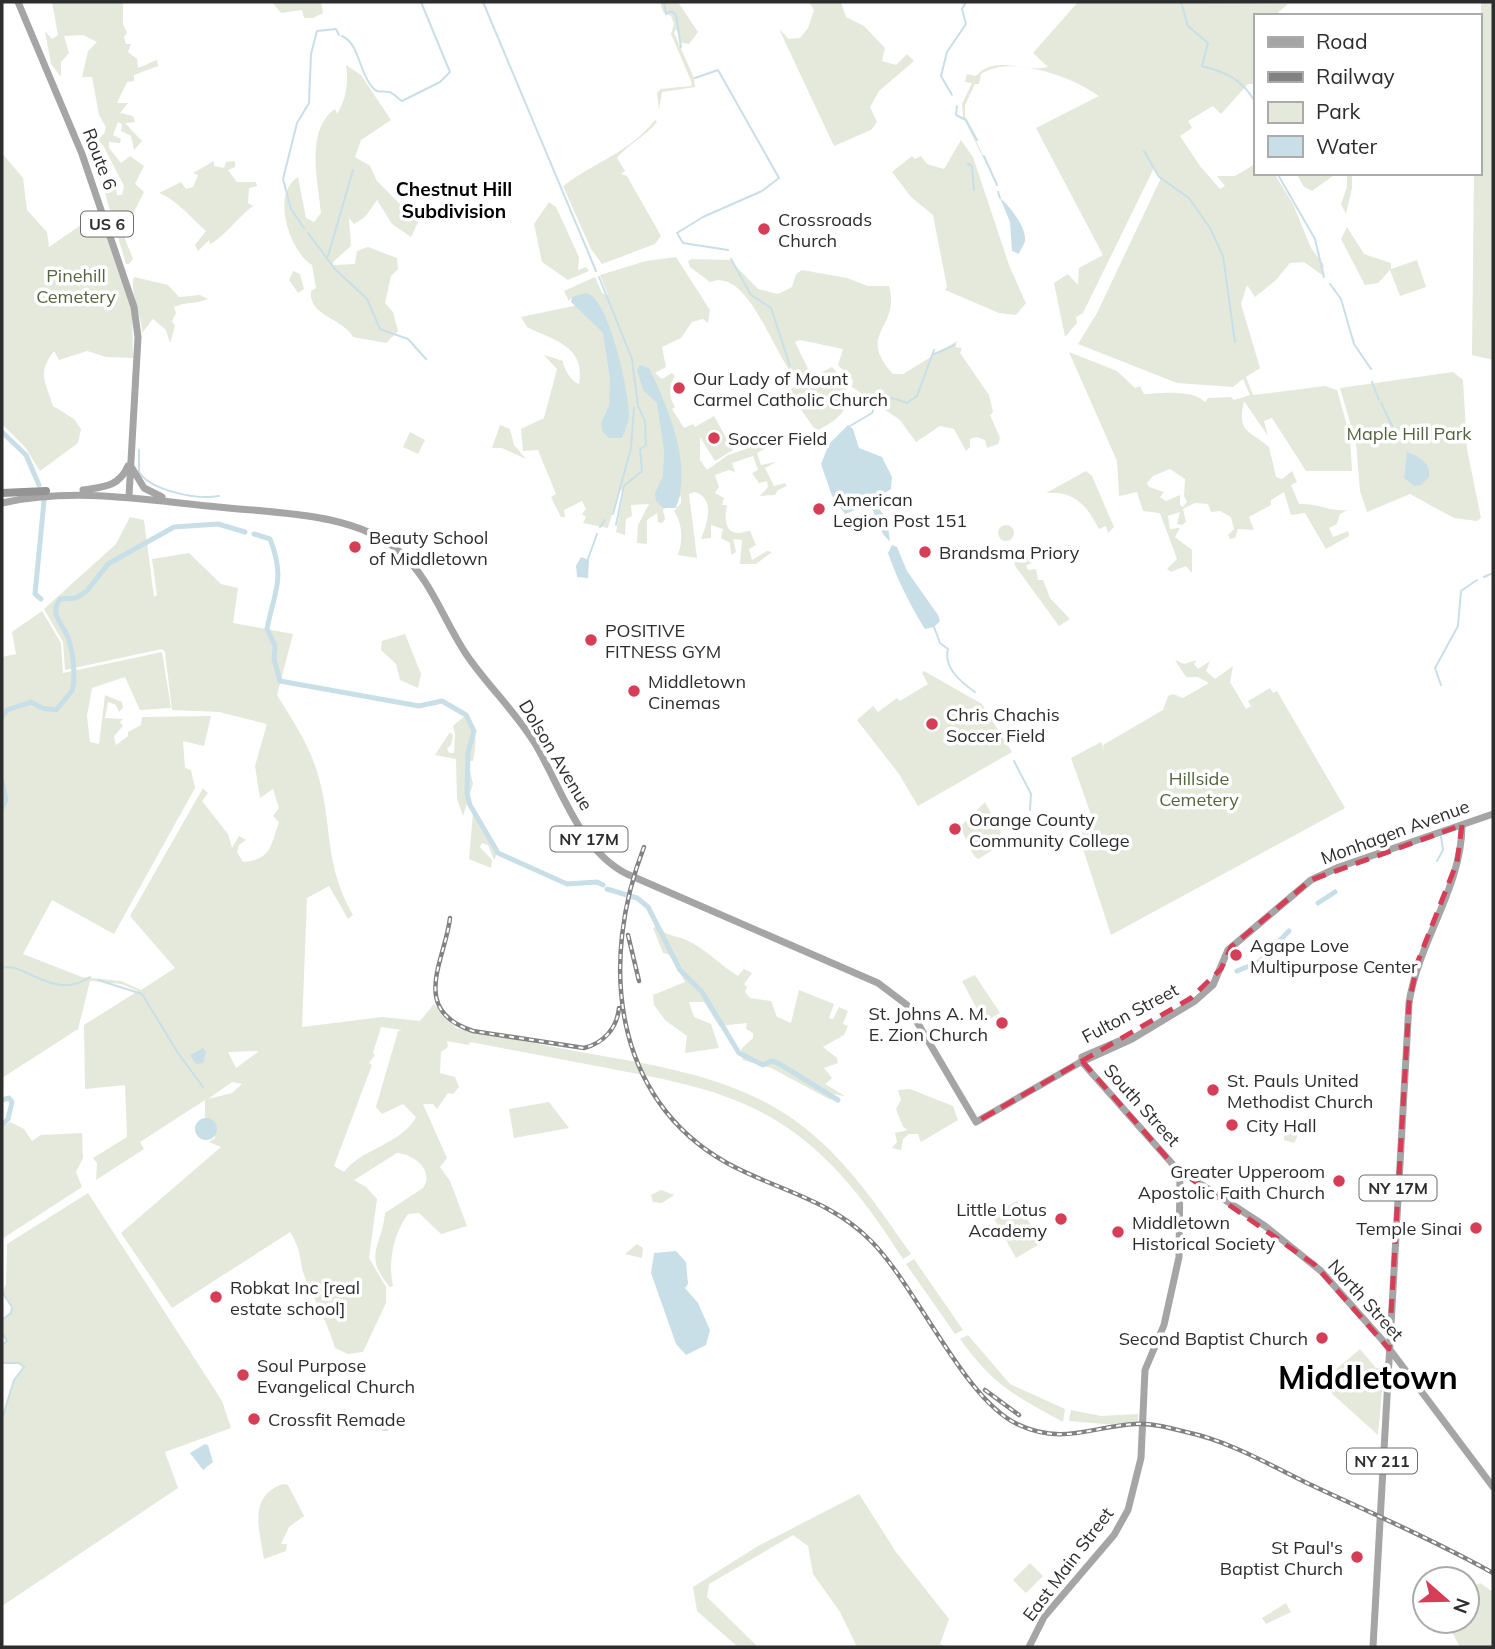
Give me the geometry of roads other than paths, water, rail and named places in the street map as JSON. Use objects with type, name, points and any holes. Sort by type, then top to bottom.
[{"type":"highway","points":[[2,498],[46,491]]},
{"type":"main road","name":"Route 6","points":[[18,2],[89,172],[134,307],[138,337],[130,459]]},
{"type":"main road","points":[[46,491],[83,490],[112,485],[124,474],[130,459]]},
{"type":"main road","points":[[130,459],[134,474],[144,488],[179,502]]},
{"type":"main road","name":"US 6","points":[[129,496],[130,459]]},
{"type":"main road","points":[[83,490],[129,496]]},
{"type":"main road","points":[[2,498],[55,495],[129,496]]},
{"type":"main road","name":"NY 17M","points":[[129,496],[179,502]]},
{"type":"main road","name":"Dolson Avenue","points":[[179,502],[327,520],[378,538],[401,552],[419,573],[466,654],[525,729],[584,832],[613,866],[878,983],[907,1005],[977,1121]]},
{"type":"main road","name":"Monhagen Avenue","points":[[1222,968],[1227,950],[1311,880],[1339,867],[1493,814]]},
{"type":"main road","name":"NY 17M","points":[[1389,1349],[1407,1027],[1415,970],[1457,862],[1462,825]]},
{"type":"main road","name":"Fulton Street","points":[[977,1121],[1081,1061],[1127,1042],[1185,1008],[1213,985],[1222,968]]},
{"type":"main road","name":"Fulton Street","points":[[977,1121],[1079,1058],[1127,1037],[1186,1002],[1222,968]]},
{"type":"main road","name":"South Street","points":[[1081,1061],[1180,1170]]},
{"type":"main road","name":"North Street","points":[[1180,1170],[1267,1228],[1315,1265],[1389,1349],[1493,1487]]},
{"type":"main road","name":"East Main Street","points":[[1029,1647],[1044,1617],[1114,1535],[1128,1510],[1141,1458],[1145,1370],[1164,1325],[1179,1257],[1180,1170]]},
{"type":"main road","name":"NY 211","points":[[1373,1647],[1389,1349]]},
{"type":"water","points":[[1000,198],[1016,216],[1024,233],[1025,242],[1019,254],[1012,251],[1010,222]]},
{"type":"water","points":[[586,293],[603,311],[617,348],[629,417],[622,438],[609,438],[602,431],[601,423],[609,406],[610,380],[603,333],[571,302],[572,297]]},
{"type":"water","points":[[640,365],[649,368],[664,400],[676,436],[682,473],[676,508],[663,508],[656,501],[655,493],[663,476],[664,450],[657,403],[643,390],[637,370]]},
{"type":"water","points":[[848,425],[853,429],[859,448],[882,457],[892,477],[891,489],[873,501],[887,519],[890,542],[883,534],[870,504],[845,514],[832,496],[821,464],[829,444]]},
{"type":"water","points":[[1407,452],[1420,458],[1428,468],[1429,477],[1421,485],[1414,486],[1404,478]]},
{"type":"water","points":[[892,545],[897,547],[907,571],[938,615],[940,621],[934,627],[925,629],[909,601],[888,553]]},
{"type":"water","points":[[581,557],[589,560],[588,578],[577,577],[576,566]]},
{"type":"water","points":[[203,1048],[206,1052],[203,1063],[196,1064],[190,1055]]},
{"type":"water","points":[[202,1118],[210,1118],[217,1125],[217,1133],[210,1140],[202,1140],[195,1133],[195,1125]]},
{"type":"water","points":[[676,1251],[686,1262],[688,1284],[685,1288],[698,1303],[710,1330],[706,1345],[686,1355],[676,1344],[651,1273],[654,1253]]},
{"type":"water","points":[[385,1415],[393,1423],[385,1431],[377,1423]]},
{"type":"water","points":[[205,1444],[208,1445],[213,1462],[203,1470],[190,1453]]},
{"type":"waterway","points":[[342,36],[356,52],[373,88],[391,93],[402,101],[440,82],[450,72],[421,2]]},
{"type":"waterway","points":[[483,2],[596,271]]},
{"type":"waterway","points":[[664,2],[666,14],[671,11],[676,15],[681,47]]},
{"type":"waterway","points":[[952,95],[941,76],[947,52],[966,24],[962,9],[966,2]]},
{"type":"waterway","points":[[1181,2],[1188,26],[1208,43],[1202,66],[1233,78],[1254,100]]},
{"type":"waterway","points":[[304,228],[291,209],[283,179],[297,123],[309,103],[311,54],[317,31],[336,29],[339,35]]},
{"type":"waterway","points":[[695,78],[718,70],[779,178],[762,191],[703,217],[677,233],[683,243],[728,250]]},
{"type":"waterway","points":[[957,106],[956,115],[966,120],[977,140]]},
{"type":"waterway","points":[[1144,151],[1159,177],[1189,198],[1210,228],[1223,256],[1235,342]]},
{"type":"waterway","points":[[984,156],[997,185]]},
{"type":"waterway","points":[[968,164],[972,166],[974,190]]},
{"type":"waterway","points":[[2,169],[2,177]]},
{"type":"waterway","points":[[328,256],[353,170]]},
{"type":"waterway","points":[[1278,175],[1315,239],[1324,277]]},
{"type":"waterway","points":[[998,192],[1000,198]]},
{"type":"waterway","points":[[308,233],[335,269],[367,299],[380,329],[408,339],[426,359]]},
{"type":"waterway","points":[[731,259],[751,295],[771,308],[790,366]]},
{"type":"waterway","points":[[599,277],[632,359],[638,406],[645,421],[646,445],[640,449],[642,471],[624,486],[616,525]]},
{"type":"waterway","points":[[1330,284],[1341,299],[1354,344],[1371,369]]},
{"type":"waterway","points":[[934,354],[955,345]]},
{"type":"waterway","points":[[850,426],[872,413],[876,403],[892,398],[907,403],[917,396],[934,350]]},
{"type":"waterway","points":[[1372,382],[1379,400]]},
{"type":"waterway","points":[[1381,403],[1399,440]]},
{"type":"waterway","points":[[613,514],[631,448],[634,408]]},
{"type":"waterway","points":[[2,432],[26,455],[39,485]]},
{"type":"waterway","points":[[139,450],[139,472],[145,479],[176,493],[199,497],[219,496]]},
{"type":"waterway","points":[[41,599],[35,594],[44,501]]},
{"type":"waterway","points":[[600,527],[605,520]]},
{"type":"waterway","points":[[2,717],[7,710],[31,702],[42,708],[56,710],[72,691],[72,652],[56,610],[60,599],[76,598],[87,591],[108,564],[174,527],[218,524],[245,532]]},
{"type":"waterway","points":[[254,534],[270,539],[275,553],[277,585],[267,629],[275,646],[274,659],[280,681],[419,706],[442,701],[466,715],[474,731],[468,752],[467,794],[470,805],[498,853],[567,884],[597,882],[603,885]]},
{"type":"waterway","points":[[588,559],[597,534]]},
{"type":"waterway","points":[[1484,577],[1493,573]]},
{"type":"waterway","points":[[1441,685],[1435,668],[1458,626],[1461,591],[1477,580]]},
{"type":"waterway","points":[[934,627],[940,643],[948,649],[951,669],[975,692]]},
{"type":"waterway","points":[[1014,761],[1031,794],[1030,810]]},
{"type":"waterway","points":[[2,781],[6,800],[2,808]]},
{"type":"waterway","points":[[1437,861],[1443,850],[1441,836]]},
{"type":"waterway","points":[[607,889],[637,898],[648,907],[680,970],[702,992],[739,1053],[763,1065],[771,1061],[778,1063],[838,1100]]},
{"type":"waterway","points":[[1318,903],[1335,892]]},
{"type":"waterway","points":[[1237,971],[1259,962],[1289,931]]},
{"type":"waterway","points":[[2,968],[11,967],[64,985],[77,984],[90,977]]},
{"type":"waterway","points":[[98,980],[142,994],[178,1053],[203,1087]]},
{"type":"waterway","points":[[2,1100],[9,1098],[12,1102],[8,1119],[2,1125]]},
{"type":"waterway","points":[[2,1292],[12,1307],[11,1313],[2,1320]]},
{"type":"waterway","points":[[2,1333],[7,1341],[2,1345]]},
{"type":"waterway","points":[[2,1363],[19,1363],[24,1367],[14,1380],[2,1419]]},
{"type":"railway","points":[[644,847],[630,890],[622,935],[620,980],[626,1023],[638,1064],[659,1102],[688,1135],[727,1163],[820,1205],[838,1215],[871,1241],[906,1285],[959,1367],[997,1411],[1017,1424],[1049,1434],[1142,1424],[1161,1426],[1218,1441],[1425,1538],[1493,1573]]},
{"type":"railway","points":[[450,918],[438,967],[436,997],[442,1011],[453,1022],[473,1031],[584,1048],[608,1034],[619,1008]]},
{"type":"railway","points":[[628,935],[639,981]]},
{"type":"railway","points":[[985,1390],[1019,1415]]},
{"type":"place","name":"Crossroads Church","points":[[764,229]]},
{"type":"place","name":"Our Lady of Mount Carmel Catholic Church","points":[[679,388]]},
{"type":"place","name":"Soccer Field","points":[[714,438]]},
{"type":"place","name":"American Legion Post 151","points":[[819,509]]},
{"type":"place","name":"Beauty School of Middletown","points":[[355,547]]},
{"type":"place","name":"Brandsma Priory","points":[[925,552]]},
{"type":"place","name":"POSITIVE FITNESS GYM","points":[[591,640]]},
{"type":"place","name":"Middletown Cinemas","points":[[634,691]]},
{"type":"place","name":"Chris Chachis Soccer Field","points":[[932,724]]},
{"type":"place","name":"Orange County Community College","points":[[955,829]]},
{"type":"place","name":"Agape Love Multipurpose Center","points":[[1236,955]]},
{"type":"place","name":"St. Johns A. M. E. Zion Church","points":[[1002,1023]]},
{"type":"place","name":"St. Pauls United Methodist Church","points":[[1213,1090]]},
{"type":"place","name":"City Hall","points":[[1232,1125]]},
{"type":"place","name":"Greater Upperoom Apostolic Faith Church","points":[[1339,1181]]},
{"type":"place","name":"Little Lotus Academy","points":[[1061,1219]]},
{"type":"place","name":"Temple Sinai","points":[[1476,1228]]},
{"type":"place","name":"Middletown Historical Society","points":[[1118,1232]]},
{"type":"place","name":"Robkat Inc [real estate school]","points":[[216,1297]]},
{"type":"place","name":"Second Baptist Church","points":[[1322,1338]]},
{"type":"place","name":"Soul Purpose Evangelical Church","points":[[243,1375]]},
{"type":"place","name":"Crossfit Remade","points":[[254,1419]]},
{"type":"place","name":"St Paul's Baptist Church","points":[[1357,1557]]},
{"type":"district","name":"Chestnut Hill Subdivision","points":[[454,200]]},
{"type":"district","name":"Middletown","points":[[1368,1377]]},
{"type":"park label","name":"Pinehill Cemetery","points":[[76,285]]},
{"type":"park label","name":"Maple Hill Park","points":[[1409,433]]},
{"type":"park label","name":"Hillside Cemetery","points":[[1199,788]]}]
